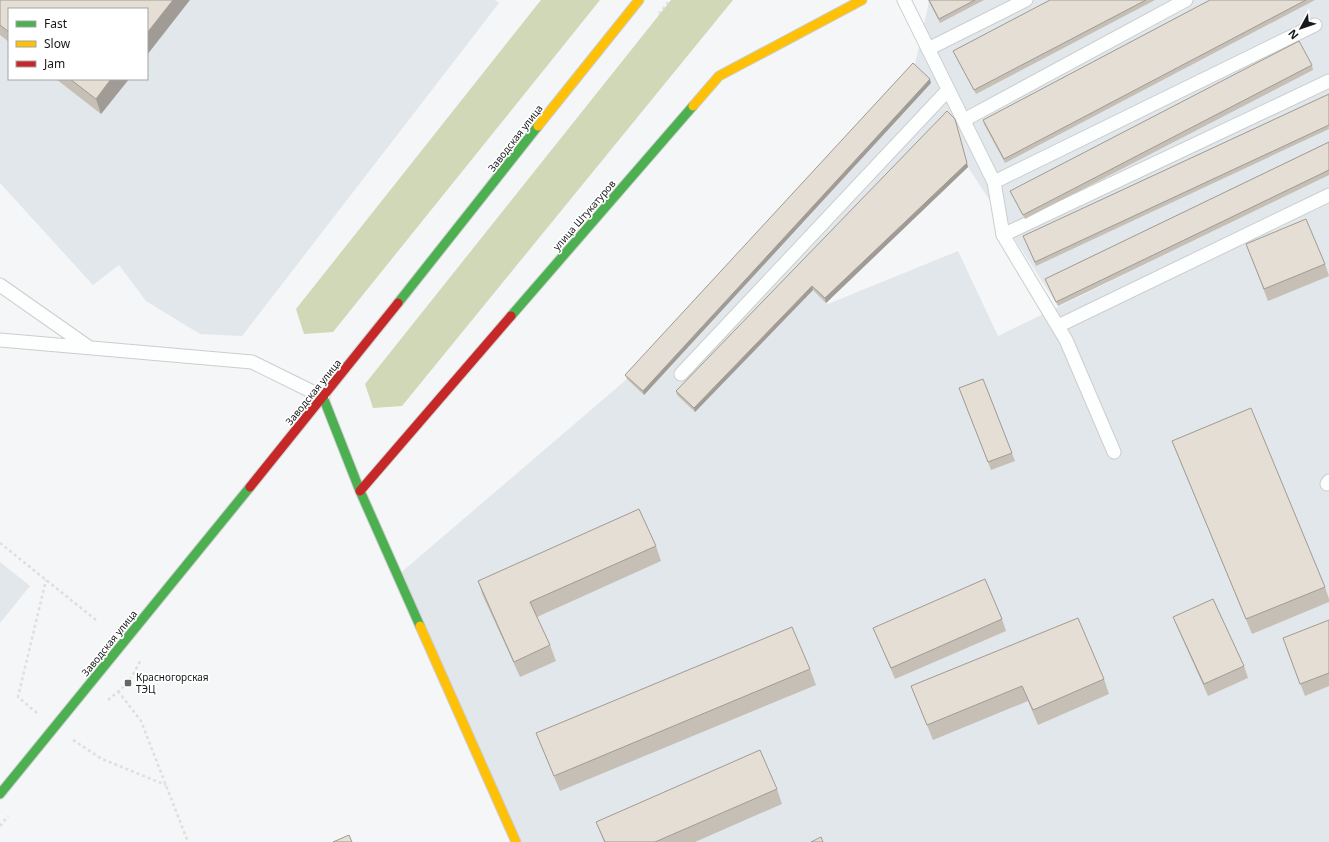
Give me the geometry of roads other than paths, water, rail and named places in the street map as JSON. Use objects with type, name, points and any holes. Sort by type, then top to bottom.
[{"type":"street","name":"Заводская улица","points":[[0,794],[323,397],[639,0]]},
{"type":"street","name":"улица Штукатуров","points":[[360,491],[719,76],[862,0]]},
{"type":"street","points":[[323,397],[360,491],[516,842]]},
{"type":"lane","points":[[904,0],[994,182],[1003,235],[1066,340],[1114,452]]},
{"type":"lane","points":[[928,49],[1026,0]]},
{"type":"lane","points":[[964,120],[1186,0]]},
{"type":"lane","points":[[994,182],[1315,25]]},
{"type":"lane","points":[[1003,235],[1329,81]]},
{"type":"lane","points":[[681,374],[948,90]]},
{"type":"lane","points":[[1058,326],[1329,195]]},
{"type":"lane","points":[[0,285],[89,347]]},
{"type":"lane","points":[[0,340],[252,362],[323,397]]},
{"type":"place","name":"Красногорская ТЭЦ","points":[[128,683]]}]
